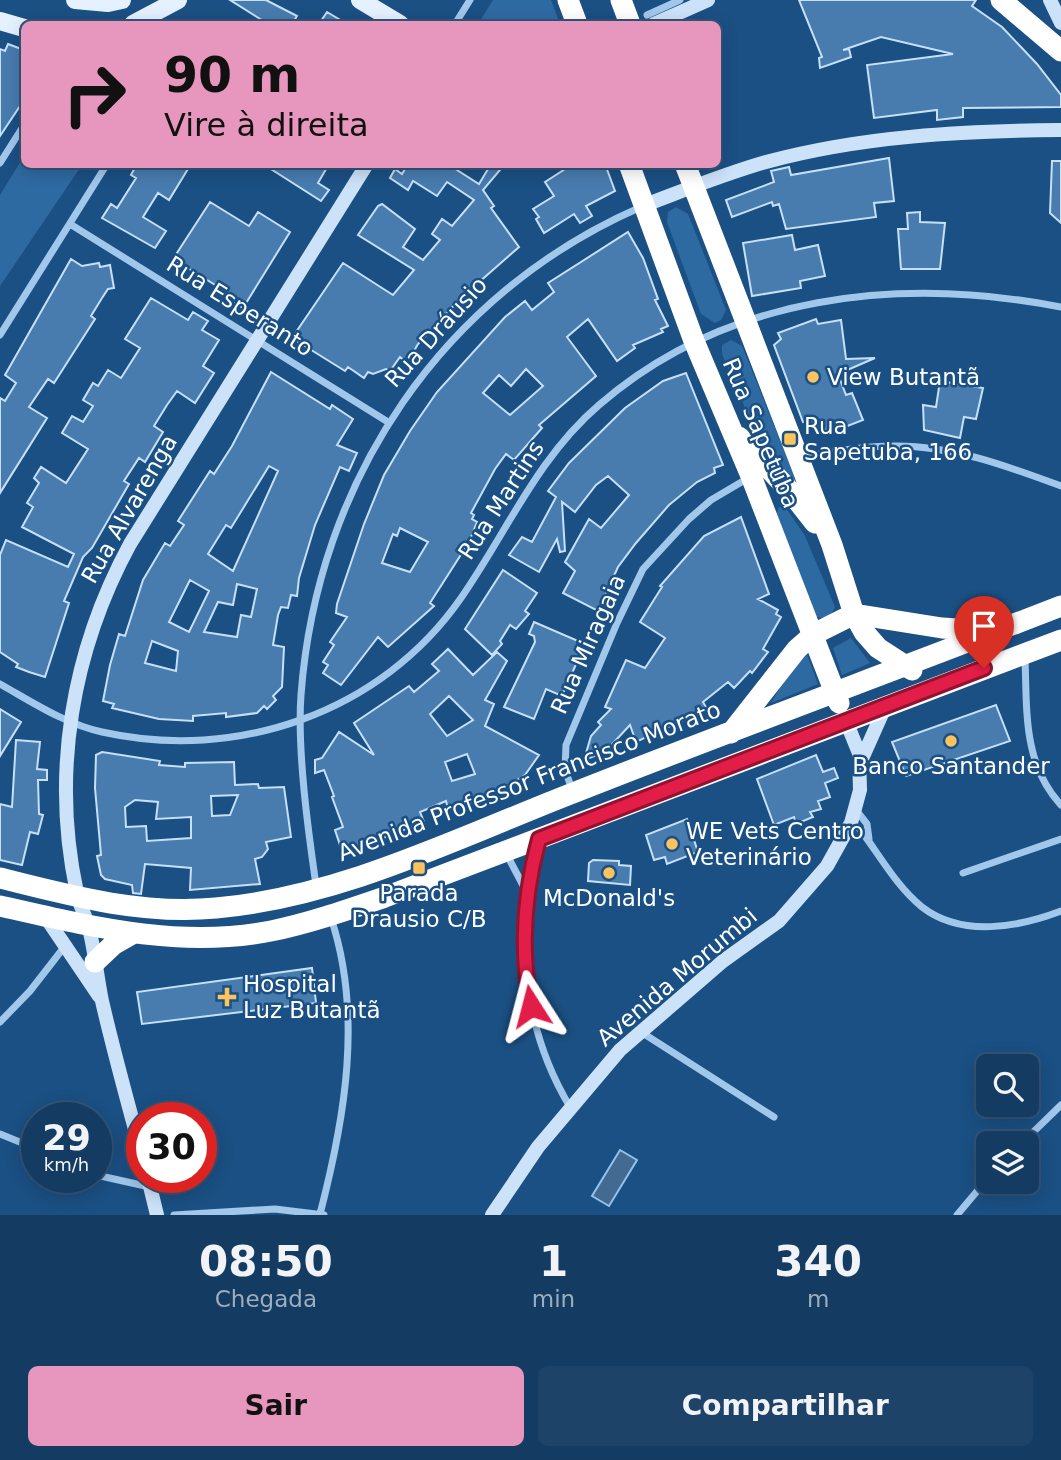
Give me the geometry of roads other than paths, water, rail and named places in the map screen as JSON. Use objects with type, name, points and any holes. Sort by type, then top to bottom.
[{"type":"highway","points":[[568,0],[576,21]]},
{"type":"highway","points":[[621,0],[644,21]]},
{"type":"highway","points":[[1001,0],[1061,51]]},
{"type":"highway","name":"Rua Sapetuba","points":[[631,168],[694,341],[751,476],[846,721]]},
{"type":"highway","name":"Rua Sapetuba","points":[[686,168],[832,545],[854,614],[878,648],[905,667],[943,682]]},
{"type":"highway","points":[[732,431],[789,490],[832,545]]},
{"type":"highway","name":"Avenida Professor Francisco Morato","points":[[0,878],[77,898],[144,908],[195,910],[244,905],[317,890],[471,834],[1061,606]]},
{"type":"highway","points":[[790,657],[801,633],[805,612]]},
{"type":"highway","points":[[731,733],[790,657],[814,634],[854,614],[942,628],[996,631]]},
{"type":"highway","points":[[0,906],[89,926],[134,933],[193,937],[233,936],[269,931],[330,916],[539,839],[943,682],[1061,640]]},
{"type":"highway","points":[[95,962],[113,945],[134,933]]},
{"type":"main road","points":[[75,0],[108,3],[122,0]]},
{"type":"main road","points":[[139,21],[178,0]]},
{"type":"main road","points":[[360,0],[395,21]]},
{"type":"main road","points":[[0,21],[21,27]]},
{"type":"street","points":[[457,21],[470,0]]},
{"type":"street","points":[[644,21],[680,0]]},
{"type":"street","points":[[644,21],[709,0]]},
{"type":"street","points":[[1050,0],[1061,23]]},
{"type":"street","points":[[0,163],[21,130]]},
{"type":"street","name":"Rua Dráusio","points":[[317,890],[300,722],[308,644],[325,564],[342,514],[388,422],[451,342],[514,282],[572,240],[645,205],[693,187],[765,162],[819,150],[973,131],[1061,130]]},
{"type":"street","points":[[0,335],[105,168]]},
{"type":"street","name":"Rua Alvarenga","points":[[128,1102],[102,1000],[89,926],[77,898],[66,805],[70,722],[78,676],[107,586],[130,544],[364,168]]},
{"type":"street","name":"Rua Esperanto","points":[[70,224],[388,422]]},
{"type":"street","name":"Rua Martins","points":[[0,684],[70,722],[100,732],[141,739],[188,741],[257,733],[300,722],[337,707],[372,686],[416,652],[461,597],[529,486],[561,442],[618,389],[650,366],[694,341],[789,307],[844,297],[951,291],[1061,307]]},
{"type":"street","points":[[797,457],[877,446],[910,446],[989,461],[1061,486]]},
{"type":"street","name":"Rua Miragaia","points":[[573,793],[565,770],[566,745],[634,585],[652,559],[689,519],[711,500],[751,476]]},
{"type":"street","points":[[1024,654],[1028,734],[1035,766],[1041,781],[1061,805]]},
{"type":"street","name":"Avenida Morumbi","points":[[492,1215],[513,1181],[570,1108],[640,1031],[723,961],[787,913],[827,866],[856,810],[861,761],[886,705]]},
{"type":"street","name":"Avenida Morumbi","points":[[846,721],[861,761]]},
{"type":"street","points":[[856,810],[867,824],[869,843]]},
{"type":"street","points":[[850,825],[859,828],[907,892],[923,908],[938,916],[992,928],[1019,925],[1061,911]]},
{"type":"street","points":[[539,839],[526,892],[526,963],[533,1017],[542,1054],[570,1108]]},
{"type":"street","points":[[963,873],[1061,839]]},
{"type":"street","points":[[504,852],[513,864],[526,892]]},
{"type":"street","name":"Rua Alvarenga","points":[[45,916],[102,1000]]},
{"type":"street","points":[[174,1215],[275,1209],[323,1214],[338,1143],[346,1076],[347,1005],[342,958],[330,916]]},
{"type":"street","points":[[0,1021],[48,969],[66,945]]},
{"type":"street","points":[[640,1031],[774,1117]]},
{"type":"street","points":[[1034,1131],[1061,1105]]},
{"type":"street","points":[[0,1134],[21,1143]]},
{"type":"street","points":[[957,1215],[976,1192]]},
{"type":"street","points":[[152,1193],[157,1215]]},
{"type":"place","name":"View Butantã","points":[[813,377]]},
{"type":"place","name":"Rua Sapetuba, 166","points":[[790,439]]},
{"type":"place","name":"Banco Santander","points":[[951,741]]},
{"type":"place","name":"WE Vets Centro Veterinário","points":[[672,844]]},
{"type":"place","name":"Parada Drausio C/B","points":[[419,868]]},
{"type":"place","name":"McDonald's","points":[[609,873]]},
{"type":"place","name":"Hospital Luz Butantã","points":[[227,997]]}]
